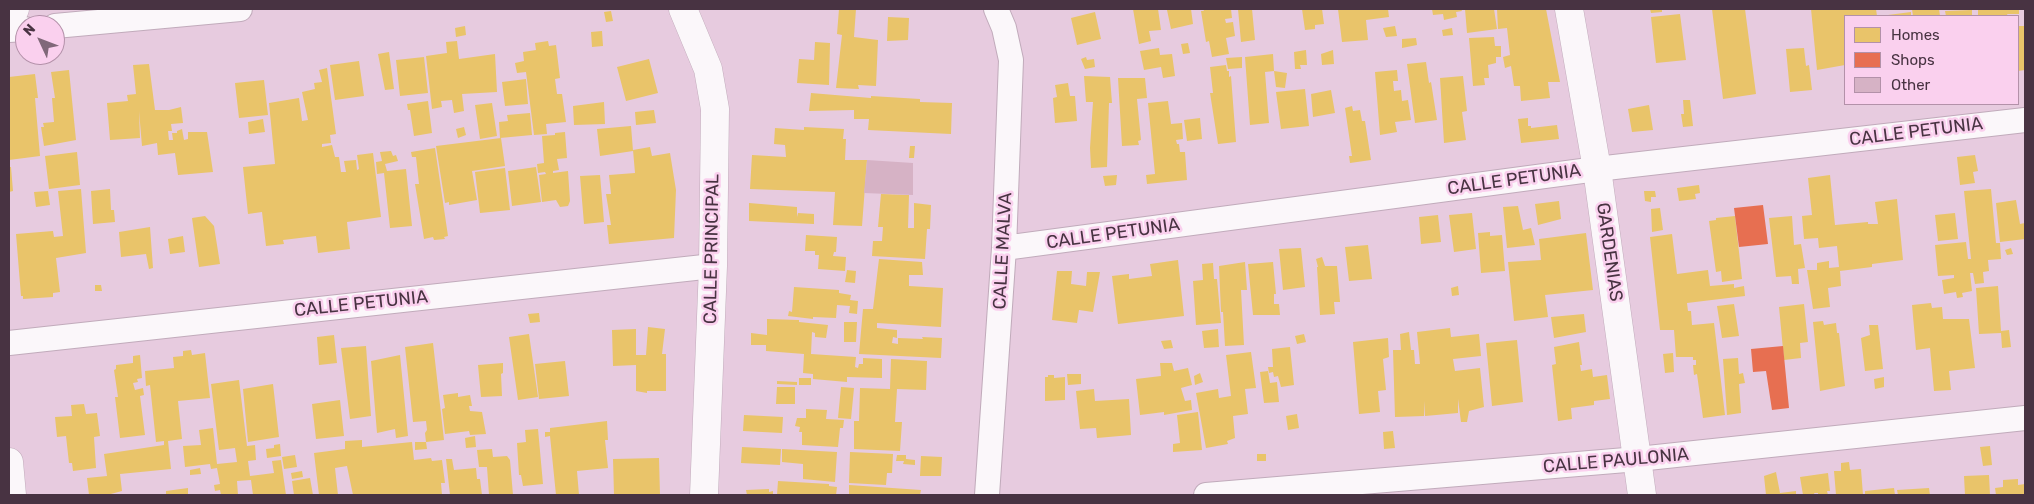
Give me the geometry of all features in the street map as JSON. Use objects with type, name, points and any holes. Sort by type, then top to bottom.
[{"type":"street","points":[[9,21],[15,9]]},
{"type":"street","points":[[65,25],[240,9]]},
{"type":"street","name":"CALLE PRINCIPAL","points":[[683,9],[708,69],[715,110],[713,266],[704,495]]},
{"type":"street","name":"CALLE MALVA","points":[[987,495],[1004,248],[1011,60],[1004,28],[996,9]]},
{"type":"street","name":"GARDENIAS","points":[[1569,9],[1597,169],[1642,495]]},
{"type":"street","name":"CALLE PETUNIA","points":[[1004,248],[1597,169],[2025,120]]},
{"type":"street","name":"CALLE PETUNIA","points":[[9,342],[713,266]]},
{"type":"street","name":"CALLE PAULONIA","points":[[1206,495],[1638,460],[2025,418]]},
{"type":"street","points":[[9,462],[12,495]]},
{"type":"building: Homes","points":[[839,9],[856,9],[854,37],[878,40],[876,86],[858,85],[859,89],[836,88],[842,35],[837,34]]},
{"type":"building: Homes","points":[[1133,9],[1158,9],[1161,30],[1149,31],[1151,41],[1139,44]]},
{"type":"building: Homes","points":[[1191,9],[1193,24],[1171,29],[1167,10]]},
{"type":"building: Homes","points":[[1203,9],[1231,9],[1232,18],[1225,19],[1226,23],[1233,22],[1235,36],[1226,38],[1229,54],[1212,57],[1209,41],[1206,42],[1201,11],[1204,11]]},
{"type":"building: Homes","points":[[1238,9],[1252,9],[1255,40],[1241,42]]},
{"type":"building: Homes","points":[[1302,9],[1322,9],[1324,24],[1315,25],[1315,29],[1305,30]]},
{"type":"building: Homes","points":[[1338,9],[1388,9],[1389,17],[1366,20],[1368,40],[1342,42]]},
{"type":"building: Homes","points":[[1432,9],[1461,9],[1462,11],[1456,12],[1457,17],[1444,20],[1443,14],[1433,15]]},
{"type":"building: Homes","points":[[1465,9],[1494,9],[1497,29],[1467,33]]},
{"type":"building: Homes","points":[[1497,9],[1546,9],[1560,82],[1548,82],[1550,98],[1521,101],[1520,86],[1514,86],[1511,66],[1505,68],[1503,57],[1510,55],[1507,28],[1498,29]]},
{"type":"building: Homes","points":[[1650,9],[1662,9],[1662,12],[1651,13]]},
{"type":"building: Homes","points":[[1712,9],[1745,9],[1756,94],[1723,99]]},
{"type":"building: Homes","points":[[1811,9],[1876,9],[1877,15],[1844,15],[1844,65],[1817,70]]},
{"type":"building: Homes","points":[[1912,9],[1939,9],[1940,15],[1913,15]]},
{"type":"building: Homes","points":[[1978,9],[2019,9],[2019,14],[1978,15]]},
{"type":"building: Homes","points":[[1972,10],[1972,15],[1946,15],[1945,11]]},
{"type":"building: Homes","points":[[611,11],[613,21],[606,22],[604,12]]},
{"type":"building: Homes","points":[[1095,12],[1101,39],[1077,45],[1071,18]]},
{"type":"building: Homes","points":[[1911,12],[1911,15],[1888,15]]},
{"type":"building: Homes","points":[[1680,14],[1686,60],[1656,63],[1651,17]]},
{"type":"building: Homes","points":[[888,17],[909,18],[908,40],[887,41]]},
{"type":"building: Homes","points":[[465,26],[466,35],[456,37],[455,28]]},
{"type":"building: Homes","points":[[1395,26],[1397,36],[1386,37],[1383,28]]},
{"type":"building: Homes","points":[[2019,26],[2025,26],[2025,70],[2019,71]]},
{"type":"building: Homes","points":[[1452,28],[1453,35],[1443,36],[1442,30]]},
{"type":"building: Homes","points":[[602,31],[603,46],[592,47],[591,32]]},
{"type":"building: Homes","points":[[1494,37],[1495,46],[1501,46],[1501,57],[1496,57],[1496,63],[1488,65],[1489,78],[1484,78],[1485,85],[1473,86],[1469,38]]},
{"type":"building: Homes","points":[[1416,38],[1417,45],[1402,48],[1402,39]]},
{"type":"building: Homes","points":[[457,41],[459,59],[495,54],[497,92],[462,94],[464,111],[454,113],[452,100],[441,101],[442,107],[432,109],[426,56],[447,53],[446,42]]},
{"type":"building: Homes","points":[[548,41],[549,46],[556,45],[560,78],[555,79],[557,94],[562,94],[566,122],[546,124],[547,134],[534,135],[526,72],[517,73],[515,63],[524,61],[523,52],[536,50],[535,43]]},
{"type":"building: Homes","points":[[815,42],[830,43],[829,85],[797,83],[799,59],[814,60]]},
{"type":"building: Homes","points":[[1188,43],[1190,53],[1183,54],[1181,44]]},
{"type":"building: Homes","points":[[1159,48],[1160,55],[1172,54],[1175,76],[1163,78],[1161,67],[1144,70],[1140,51]]},
{"type":"building: Homes","points":[[1804,48],[1806,66],[1809,65],[1812,90],[1790,92],[1786,49]]},
{"type":"building: Homes","points":[[1306,50],[1307,65],[1300,65],[1301,69],[1295,69],[1294,52]]},
{"type":"building: Homes","points":[[1333,50],[1334,64],[1322,65],[1321,54]]},
{"type":"building: Homes","points":[[389,52],[394,89],[385,90],[378,54]]},
{"type":"building: Homes","points":[[1273,54],[1274,71],[1265,72],[1269,123],[1250,125],[1245,57]]},
{"type":"building: Homes","points":[[424,57],[428,93],[400,96],[396,60]]},
{"type":"building: Homes","points":[[1086,57],[1087,60],[1094,59],[1095,67],[1085,69],[1081,59]]},
{"type":"building: Homes","points":[[1242,57],[1242,68],[1228,69],[1226,58]]},
{"type":"building: Homes","points":[[649,59],[658,93],[626,101],[617,67]]},
{"type":"building: Homes","points":[[359,61],[364,96],[335,100],[330,65]]},
{"type":"building: Homes","points":[[1426,62],[1437,120],[1415,123],[1407,64]]},
{"type":"building: Homes","points":[[149,64],[155,110],[169,110],[181,107],[183,123],[171,124],[172,131],[168,131],[169,140],[173,140],[172,133],[177,133],[177,131],[182,129],[184,140],[188,139],[188,132],[207,132],[213,172],[178,175],[175,153],[158,155],[157,143],[142,146],[139,111],[140,138],[110,140],[107,103],[128,101],[127,95],[136,94],[133,65]]},
{"type":"building: Homes","points":[[1226,65],[1229,77],[1231,76],[1236,142],[1218,144],[1210,93],[1213,93],[1210,67]]},
{"type":"building: Homes","points":[[327,68],[336,134],[330,135],[331,143],[322,144],[322,147],[332,145],[335,157],[339,157],[341,172],[346,172],[344,161],[356,160],[357,170],[359,169],[357,155],[373,153],[381,217],[347,222],[350,249],[318,253],[316,236],[283,240],[284,244],[266,246],[262,212],[248,214],[243,167],[275,164],[269,103],[299,98],[302,121],[308,120],[302,92],[315,89],[314,83],[322,82],[319,70]]},
{"type":"building: Homes","points":[[69,70],[76,140],[44,146],[41,127],[44,127],[43,123],[54,122],[52,98],[55,98],[51,72]]},
{"type":"building: Homes","points":[[1397,70],[1398,81],[1393,81],[1394,91],[1401,90],[1402,101],[1408,100],[1411,120],[1395,122],[1397,132],[1380,135],[1375,72]]},
{"type":"building: Homes","points":[[1274,71],[1287,73],[1285,88],[1276,87]]},
{"type":"building: Homes","points":[[35,74],[38,98],[35,98],[40,156],[9,160],[9,77]]},
{"type":"building: Homes","points":[[1084,76],[1110,77],[1112,103],[1109,103],[1107,167],[1091,168],[1090,148],[1093,102],[1086,102]]},
{"type":"building: Homes","points":[[1463,76],[1467,111],[1462,112],[1466,140],[1444,143],[1440,78]]},
{"type":"building: Homes","points":[[1118,78],[1145,78],[1147,98],[1137,99],[1141,140],[1138,141],[1139,145],[1122,146]]},
{"type":"building: Homes","points":[[526,79],[528,104],[505,106],[502,82]]},
{"type":"building: Homes","points":[[264,80],[268,115],[239,118],[235,83]]},
{"type":"building: Homes","points":[[1068,83],[1070,96],[1075,96],[1077,121],[1055,123],[1053,98],[1057,97],[1055,85]]},
{"type":"building: Homes","points":[[1305,89],[1309,126],[1281,129],[1276,92]]},
{"type":"building: Homes","points":[[1331,90],[1335,113],[1313,117],[1311,94]]},
{"type":"building: Homes","points":[[811,93],[871,98],[871,96],[920,99],[920,102],[952,103],[951,134],[868,130],[869,119],[854,119],[854,110],[809,111]]},
{"type":"building: Homes","points":[[1683,100],[1690,100],[1693,126],[1683,127],[1681,114],[1684,114]]},
{"type":"building: Homes","points":[[428,101],[432,133],[414,136],[410,110],[408,110],[407,104]]},
{"type":"building: Homes","points":[[1168,101],[1171,124],[1182,123],[1183,139],[1176,140],[1177,144],[1179,144],[1180,152],[1185,152],[1187,180],[1147,184],[1146,175],[1155,174],[1148,103]]},
{"type":"building: Homes","points":[[604,102],[605,124],[574,125],[573,106]]},
{"type":"building: Homes","points":[[492,103],[497,136],[480,139],[475,105]]},
{"type":"building: Homes","points":[[1649,105],[1653,130],[1632,132],[1628,109]]},
{"type":"building: Homes","points":[[1352,106],[1353,111],[1360,110],[1362,121],[1365,121],[1371,160],[1350,163],[1349,156],[1352,156],[1345,108]]},
{"type":"building: Homes","points":[[654,110],[656,123],[636,125],[635,112]]},
{"type":"building: Homes","points":[[530,113],[532,135],[500,138],[499,122],[508,121],[507,115]]},
{"type":"building: Homes","points":[[1200,118],[1202,139],[1187,141],[1184,120]]},
{"type":"building: Homes","points":[[1528,118],[1528,126],[1531,126],[1531,128],[1557,125],[1559,139],[1521,143],[1518,119]]},
{"type":"building: Homes","points":[[263,119],[265,132],[249,134],[248,122]]},
{"type":"building: Homes","points":[[631,126],[633,151],[600,156],[597,129]]},
{"type":"building: Homes","points":[[464,127],[466,135],[458,138],[456,129]]},
{"type":"building: Homes","points":[[804,127],[844,129],[843,139],[846,139],[845,160],[867,160],[862,226],[833,225],[835,192],[750,189],[752,155],[786,157],[785,145],[774,144],[775,128],[804,130]]},
{"type":"building: Homes","points":[[565,132],[567,158],[557,159],[559,170],[553,171],[553,173],[568,171],[570,201],[568,206],[560,207],[556,200],[542,202],[539,175],[546,174],[545,172],[538,173],[537,164],[544,163],[542,136]]},
{"type":"building: Homes","points":[[501,138],[505,166],[472,171],[477,200],[449,205],[449,202],[445,203],[436,146]]},
{"type":"building: Homes","points":[[910,146],[915,146],[914,158],[909,158]]},
{"type":"building: Homes","points":[[650,147],[652,156],[670,153],[676,190],[674,238],[609,244],[607,225],[611,225],[606,194],[611,194],[609,175],[635,173],[633,150]]},
{"type":"building: Homes","points":[[435,148],[448,236],[444,237],[445,239],[434,240],[433,237],[424,239],[415,184],[419,184],[416,157],[412,157],[411,152]]},
{"type":"building: Homes","points":[[391,151],[393,156],[396,155],[398,161],[385,164],[387,171],[406,169],[412,226],[390,228],[384,173],[377,174],[376,162],[382,161],[380,152]]},
{"type":"building: Homes","points":[[77,152],[80,185],[49,189],[45,156]]},
{"type":"building: Homes","points":[[1975,155],[1978,171],[1973,172],[1975,183],[1960,185],[1957,157]]},
{"type":"building: Homes","points":[[9,167],[11,167],[13,191],[9,192]]},
{"type":"building: Homes","points":[[536,167],[541,202],[512,206],[508,171]]},
{"type":"building: Homes","points":[[505,168],[510,210],[480,213],[475,172]]},
{"type":"building: Homes","points":[[600,175],[604,222],[584,224],[580,176]]},
{"type":"building: Homes","points":[[1117,175],[1116,185],[1105,186],[1103,176]]},
{"type":"building: Homes","points":[[1830,175],[1835,225],[1868,222],[1868,224],[1878,224],[1875,202],[1897,199],[1903,260],[1872,264],[1872,267],[1840,271],[1841,286],[1828,288],[1830,307],[1813,309],[1807,270],[1817,270],[1817,263],[1829,261],[1829,268],[1839,267],[1837,246],[1819,248],[1818,238],[1804,239],[1802,216],[1812,215],[1808,178]]},
{"type":"building: Homes","points":[[1699,185],[1700,193],[1695,194],[1696,199],[1679,201],[1677,188]]},
{"type":"building: Homes","points":[[81,189],[86,253],[56,258],[60,292],[53,293],[53,297],[23,299],[23,296],[21,296],[16,234],[53,231],[54,237],[63,236],[58,191]]},
{"type":"building: Homes","points":[[110,189],[111,210],[114,210],[115,222],[93,224],[91,191]]},
{"type":"building: Homes","points":[[1991,189],[1996,243],[2000,243],[2001,259],[1988,260],[1989,271],[1983,272],[1984,283],[1975,284],[1973,273],[1970,273],[1972,291],[1962,293],[1963,297],[1957,298],[1956,292],[1944,294],[1942,280],[1954,278],[1954,275],[1938,276],[1935,245],[1966,242],[1968,259],[1971,259],[1964,191]]},
{"type":"building: Homes","points":[[48,191],[50,205],[36,207],[34,192]]},
{"type":"building: Homes","points":[[1644,191],[1655,191],[1656,197],[1651,197],[1651,202],[1645,201]]},
{"type":"building: Homes","points":[[881,194],[909,195],[908,228],[914,228],[914,203],[931,205],[930,229],[927,229],[925,259],[872,256],[873,241],[882,241],[883,227],[878,227]]},
{"type":"building: Homes","points":[[2016,200],[2020,224],[2025,223],[2025,239],[2000,242],[1996,203]]},
{"type":"building: Homes","points":[[1559,201],[1561,219],[1538,225],[1535,204]]},
{"type":"building: Homes","points":[[749,203],[797,207],[797,217],[798,213],[814,214],[814,224],[749,221]]},
{"type":"building: Homes","points":[[1518,206],[1523,230],[1531,228],[1535,245],[1507,248],[1503,207]]},
{"type":"building: Homes","points":[[1660,208],[1663,230],[1652,232],[1651,209]]},
{"type":"building: Homes","points":[[1472,213],[1476,249],[1454,252],[1449,215]]},
{"type":"building: Homes","points":[[1955,213],[1958,239],[1938,241],[1935,215]]},
{"type":"building: Homes","points":[[1438,215],[1441,242],[1421,244],[1419,217]]},
{"type":"building: Homes","points":[[205,216],[214,226],[220,264],[199,267],[192,218]]},
{"type":"building: Homes","points":[[1735,216],[1742,279],[1722,282],[1721,271],[1716,272],[1709,221],[1716,220],[1716,218]]},
{"type":"building: Homes","points":[[1792,216],[1794,245],[1801,244],[1805,268],[1798,269],[1799,284],[1792,284],[1791,276],[1776,277],[1769,218]]},
{"type":"building: Homes","points":[[150,227],[153,268],[149,269],[146,254],[121,257],[119,232]]},
{"type":"building: Homes","points":[[1490,232],[1490,236],[1502,235],[1505,271],[1481,273],[1478,233]]},
{"type":"building: Homes","points":[[1586,233],[1593,290],[1545,295],[1548,317],[1514,321],[1508,262],[1541,260],[1539,239]]},
{"type":"building: Homes","points":[[1672,234],[1677,274],[1708,270],[1710,286],[1734,284],[1734,288],[1744,286],[1745,296],[1687,303],[1688,311],[1691,311],[1692,325],[1714,323],[1725,415],[1703,418],[1697,374],[1694,375],[1693,365],[1696,365],[1696,360],[1693,360],[1693,357],[1676,357],[1674,330],[1660,330],[1650,237]]},
{"type":"building: Homes","points":[[806,235],[837,237],[836,252],[834,252],[833,256],[846,257],[845,271],[818,269],[819,255],[815,255],[815,251],[805,251]]},
{"type":"building: Homes","points":[[183,236],[185,252],[170,254],[168,239]]},
{"type":"building: Homes","points":[[1368,245],[1372,279],[1349,281],[1345,247]]},
{"type":"building: Homes","points":[[1301,248],[1305,287],[1283,290],[1279,249]]},
{"type":"building: Homes","points":[[2011,248],[2013,254],[2007,255],[2005,250]]},
{"type":"building: Homes","points":[[1322,257],[1325,266],[1337,266],[1340,302],[1334,302],[1335,314],[1320,315],[1316,259]]},
{"type":"building: Homes","points":[[879,259],[922,262],[923,275],[909,275],[909,286],[943,288],[941,327],[877,323],[877,328],[897,330],[897,338],[893,337],[892,343],[898,344],[898,338],[942,338],[941,358],[859,354],[863,309],[873,309]]},
{"type":"building: Homes","points":[[1178,260],[1184,316],[1118,324],[1112,276],[1129,274],[1129,279],[1152,276],[1150,264]]},
{"type":"building: Homes","points":[[1245,262],[1247,290],[1241,290],[1244,345],[1225,346],[1219,266]]},
{"type":"building: Homes","points":[[1273,262],[1276,294],[1274,294],[1274,304],[1279,304],[1280,315],[1253,315],[1248,264]]},
{"type":"building: Homes","points":[[1213,263],[1214,279],[1217,279],[1221,323],[1196,325],[1193,281],[1203,280],[1202,264]]},
{"type":"building: Homes","points":[[847,270],[856,271],[855,283],[845,282]]},
{"type":"building: Homes","points":[[1057,271],[1072,271],[1071,284],[1086,286],[1087,272],[1100,272],[1093,312],[1079,310],[1077,323],[1052,320]]},
{"type":"building: Homes","points":[[95,285],[101,285],[102,291],[95,291]]},
{"type":"building: Homes","points":[[1458,286],[1459,295],[1452,296],[1451,288]]},
{"type":"building: Homes","points":[[1998,286],[2001,331],[2009,330],[2011,347],[2002,348],[2001,333],[1979,334],[1976,288]]},
{"type":"building: Homes","points":[[794,287],[839,290],[839,293],[851,295],[850,300],[858,301],[857,314],[849,313],[850,306],[837,305],[836,318],[813,317],[813,319],[788,316],[789,311],[792,312]]},
{"type":"building: Homes","points":[[1931,303],[1932,308],[1942,307],[1943,319],[1969,319],[1975,368],[1949,371],[1951,390],[1934,391],[1930,348],[1916,350],[1912,305]]},
{"type":"building: Homes","points":[[1734,304],[1739,336],[1722,338],[1717,306]]},
{"type":"building: Homes","points":[[1804,304],[1808,342],[1800,343],[1801,358],[1784,360],[1779,307]]},
{"type":"building: Homes","points":[[539,313],[540,322],[530,323],[528,314]]},
{"type":"building: Homes","points":[[1584,314],[1586,332],[1554,338],[1551,317]]},
{"type":"building: Homes","points":[[767,319],[799,320],[799,322],[828,325],[826,338],[815,337],[815,333],[812,332],[811,354],[856,357],[855,367],[858,368],[859,364],[863,364],[863,358],[882,359],[882,378],[847,377],[847,382],[813,379],[813,374],[803,373],[804,354],[766,351],[766,345],[751,345],[751,333],[767,335]]},
{"type":"building: Homes","points":[[1823,321],[1824,325],[1836,323],[1837,333],[1839,333],[1845,386],[1820,391],[1813,322]]},
{"type":"building: Homes","points":[[844,322],[857,322],[856,342],[844,342]]},
{"type":"building: Homes","points":[[1869,325],[1878,325],[1883,369],[1865,371],[1861,338],[1870,335]]},
{"type":"building: Homes","points":[[648,327],[665,329],[662,354],[666,354],[666,391],[647,391],[647,393],[636,391],[636,365],[613,366],[612,330],[636,329],[636,355],[646,355]]},
{"type":"building: Homes","points":[[1450,328],[1451,337],[1479,334],[1481,356],[1453,359],[1455,371],[1480,368],[1484,407],[1469,411],[1467,422],[1461,422],[1458,399],[1458,413],[1425,416],[1424,401],[1424,416],[1395,417],[1393,350],[1401,350],[1400,334],[1409,332],[1411,350],[1414,350],[1415,364],[1420,364],[1417,332]]},
{"type":"building: Homes","points":[[1218,329],[1219,347],[1204,348],[1202,331]]},
{"type":"building: Homes","points":[[529,334],[538,397],[518,400],[509,337]]},
{"type":"building: Homes","points":[[1304,334],[1306,342],[1297,344],[1295,336]]},
{"type":"building: Homes","points":[[334,335],[337,363],[319,365],[317,337]]},
{"type":"building: Homes","points":[[1388,338],[1389,357],[1383,359],[1386,390],[1378,391],[1380,412],[1359,414],[1353,342]]},
{"type":"building: Homes","points":[[1171,340],[1173,348],[1164,349],[1161,341]]},
{"type":"building: Homes","points":[[1517,340],[1523,402],[1492,406],[1486,343]]},
{"type":"building: Homes","points":[[1579,342],[1581,371],[1592,369],[1593,377],[1607,375],[1610,399],[1594,401],[1594,405],[1571,408],[1572,419],[1558,421],[1552,365],[1556,364],[1554,347]]},
{"type":"building: Homes","points":[[433,343],[444,440],[426,442],[426,421],[413,422],[405,347]]},
{"type":"building: Homes","points":[[366,346],[371,416],[350,419],[341,348]]},
{"type":"building: Homes","points":[[1290,347],[1294,385],[1281,387],[1278,376],[1274,377],[1273,372],[1269,373],[1268,367],[1273,367],[1272,349]]},
{"type":"building: Homes","points":[[191,350],[192,355],[205,353],[210,398],[178,401],[182,439],[168,441],[171,469],[120,474],[122,491],[107,495],[89,495],[87,478],[107,476],[104,454],[164,445],[164,441],[156,442],[150,385],[146,386],[145,371],[174,368],[173,357],[183,356],[183,351]]},
{"type":"building: Homes","points":[[1251,352],[1256,388],[1245,389],[1248,414],[1233,416],[1235,438],[1227,441],[1228,444],[1206,448],[1196,393],[1218,389],[1219,398],[1231,396],[1226,355]]},
{"type":"building: Homes","points":[[1673,353],[1674,372],[1665,373],[1663,354]]},
{"type":"building: Homes","points":[[140,355],[142,378],[137,379],[138,382],[133,383],[135,390],[143,388],[144,395],[140,396],[145,435],[120,438],[115,397],[118,397],[114,370],[116,365],[133,363],[133,356]]},
{"type":"building: Homes","points":[[400,355],[408,436],[396,438],[395,429],[377,433],[371,361]]},
{"type":"building: Homes","points":[[1738,358],[1739,374],[1743,373],[1745,383],[1739,384],[1741,413],[1727,415],[1723,359]]},
{"type":"building: Homes","points":[[891,359],[927,361],[926,390],[897,389],[895,422],[902,422],[900,451],[854,449],[854,421],[859,421],[860,388],[890,389]]},
{"type":"building: Homes","points":[[565,361],[569,396],[539,399],[535,364]]},
{"type":"building: Homes","points":[[503,363],[503,373],[501,374],[502,396],[481,397],[478,365]]},
{"type":"building: Homes","points":[[1160,363],[1172,363],[1174,371],[1188,368],[1192,385],[1181,388],[1185,401],[1191,400],[1192,410],[1164,415],[1164,412],[1140,415],[1136,379],[1161,376]]},
{"type":"building: Homes","points":[[1268,371],[1270,383],[1277,382],[1279,402],[1264,403],[1260,372]]},
{"type":"building: Homes","points":[[1200,373],[1203,382],[1195,385],[1194,376]]},
{"type":"building: Homes","points":[[1067,374],[1081,374],[1081,384],[1068,385]]},
{"type":"building: Homes","points":[[1048,375],[1054,375],[1054,378],[1065,377],[1065,400],[1045,401],[1045,377],[1048,377]]},
{"type":"building: Homes","points":[[1884,377],[1884,387],[1875,389],[1874,379]]},
{"type":"building: Homes","points":[[799,378],[811,378],[811,385],[799,385]]},
{"type":"building: Homes","points":[[239,380],[247,446],[255,445],[256,460],[248,461],[250,476],[274,473],[272,461],[281,460],[286,495],[253,495],[251,480],[237,481],[238,495],[221,495],[220,490],[215,491],[214,485],[220,484],[217,468],[211,469],[210,464],[185,467],[183,446],[201,445],[199,430],[213,428],[217,464],[237,462],[235,448],[219,450],[211,384]]},
{"type":"building: Homes","points":[[777,381],[797,382],[797,385],[777,384]]},
{"type":"building: Homes","points":[[273,384],[279,437],[248,442],[243,389]]},
{"type":"building: Homes","points":[[777,387],[795,387],[795,404],[776,404]]},
{"type":"building: Homes","points":[[841,387],[854,388],[851,419],[838,418]]},
{"type":"building: Homes","points":[[1094,389],[1095,401],[1129,399],[1131,435],[1097,438],[1096,428],[1080,429],[1076,391]]},
{"type":"building: Homes","points":[[458,393],[458,397],[470,395],[472,406],[469,406],[470,411],[482,412],[486,434],[470,435],[469,431],[445,434],[442,409],[445,408],[443,395]]},
{"type":"building: Homes","points":[[340,400],[344,436],[316,439],[312,404]]},
{"type":"building: Homes","points":[[84,404],[86,414],[97,413],[100,436],[94,437],[96,468],[73,471],[72,463],[69,463],[66,436],[57,437],[55,417],[72,416],[71,405]]},
{"type":"building: Homes","points":[[806,409],[827,410],[826,419],[844,420],[843,428],[840,428],[838,447],[802,445],[802,432],[799,432],[800,427],[795,426],[797,418],[806,418]]},
{"type":"building: Homes","points":[[1198,412],[1202,450],[1173,452],[1173,444],[1180,443],[1177,415]]},
{"type":"building: Homes","points":[[1297,414],[1299,428],[1288,430],[1286,416]]},
{"type":"building: Homes","points":[[744,415],[783,417],[782,433],[743,431]]},
{"type":"building: Homes","points":[[607,421],[608,440],[605,440],[608,468],[577,471],[579,495],[556,495],[550,436],[545,437],[545,432],[550,432],[550,428]]},
{"type":"building: Homes","points":[[538,429],[543,484],[523,486],[521,475],[519,475],[517,443],[526,442],[525,430]]},
{"type":"building: Homes","points":[[1393,431],[1395,448],[1384,449],[1383,432]]},
{"type":"building: Homes","points":[[475,436],[476,447],[466,448],[465,438]]},
{"type":"building: Homes","points":[[362,440],[362,447],[412,442],[414,460],[431,458],[432,461],[442,460],[445,483],[441,483],[442,495],[353,495],[347,466],[335,468],[338,495],[319,495],[314,453],[345,449],[345,441]]},
{"type":"building: Homes","points":[[415,442],[426,442],[427,449],[415,450]]},
{"type":"building: Homes","points":[[280,444],[281,456],[267,458],[266,449],[274,448],[274,445]]},
{"type":"building: Homes","points":[[1990,446],[1992,465],[1983,466],[1980,447]]},
{"type":"building: Homes","points":[[742,447],[781,449],[780,465],[741,463]]},
{"type":"building: Homes","points":[[492,449],[493,457],[507,456],[510,460],[513,495],[489,495],[487,467],[479,467],[477,450]]},
{"type":"building: Homes","points":[[782,449],[837,452],[835,482],[803,479],[803,464],[782,462]]},
{"type":"building: Homes","points":[[850,452],[893,454],[892,473],[887,473],[886,485],[849,483]]},
{"type":"building: Homes","points":[[1257,454],[1266,454],[1266,461],[1257,461]]},
{"type":"building: Homes","points":[[295,455],[297,467],[284,469],[282,457]]},
{"type":"building: Homes","points":[[897,455],[906,455],[906,459],[915,460],[915,465],[903,464],[904,461],[896,461]]},
{"type":"building: Homes","points":[[921,456],[942,457],[941,476],[920,476]]},
{"type":"building: Homes","points":[[659,458],[660,495],[614,495],[613,459]]},
{"type":"building: Homes","points":[[446,459],[452,459],[454,470],[476,468],[477,479],[480,479],[482,495],[450,495]]},
{"type":"building: Homes","points":[[1849,462],[1850,470],[1861,469],[1863,495],[1836,495],[1834,471],[1841,471],[1841,463]]},
{"type":"building: Homes","points":[[200,468],[201,474],[190,475],[190,470]]},
{"type":"building: Homes","points":[[302,471],[303,477],[292,479],[291,473]]},
{"type":"building: Homes","points":[[1776,472],[1780,493],[1796,491],[1796,495],[1766,495],[1764,476]]},
{"type":"building: Homes","points":[[1828,473],[1830,491],[1827,491],[1828,495],[1814,493],[1815,495],[1803,495],[1800,477]]},
{"type":"building: Homes","points":[[1989,475],[1990,495],[1965,495],[1964,476]]},
{"type":"building: Homes","points":[[310,478],[313,495],[294,495],[292,481]]},
{"type":"building: Homes","points":[[2018,479],[2018,485],[2025,484],[2025,495],[1996,495],[1995,488],[2003,487],[2003,480]]},
{"type":"building: Homes","points":[[778,481],[829,484],[829,486],[837,487],[836,495],[777,495]]},
{"type":"building: Homes","points":[[849,485],[921,490],[920,495],[849,495]]},
{"type":"building: Homes","points":[[188,488],[188,495],[166,495],[166,491]]},
{"type":"building: Homes","points":[[1894,488],[1895,495],[1865,495],[1865,491]]},
{"type":"building: Homes","points":[[1929,488],[1930,495],[1898,495],[1897,490]]},
{"type":"building: Homes","points":[[769,489],[769,492],[773,491],[773,495],[747,495],[746,490]]},
{"type":"building: Shops","points":[[1763,205],[1768,244],[1739,247],[1734,208]]},
{"type":"building: Shops","points":[[1783,346],[1789,408],[1772,410],[1766,371],[1753,372],[1751,349]]},
{"type":"building: Other","points":[[867,160],[913,163],[913,195],[864,193]]}]
